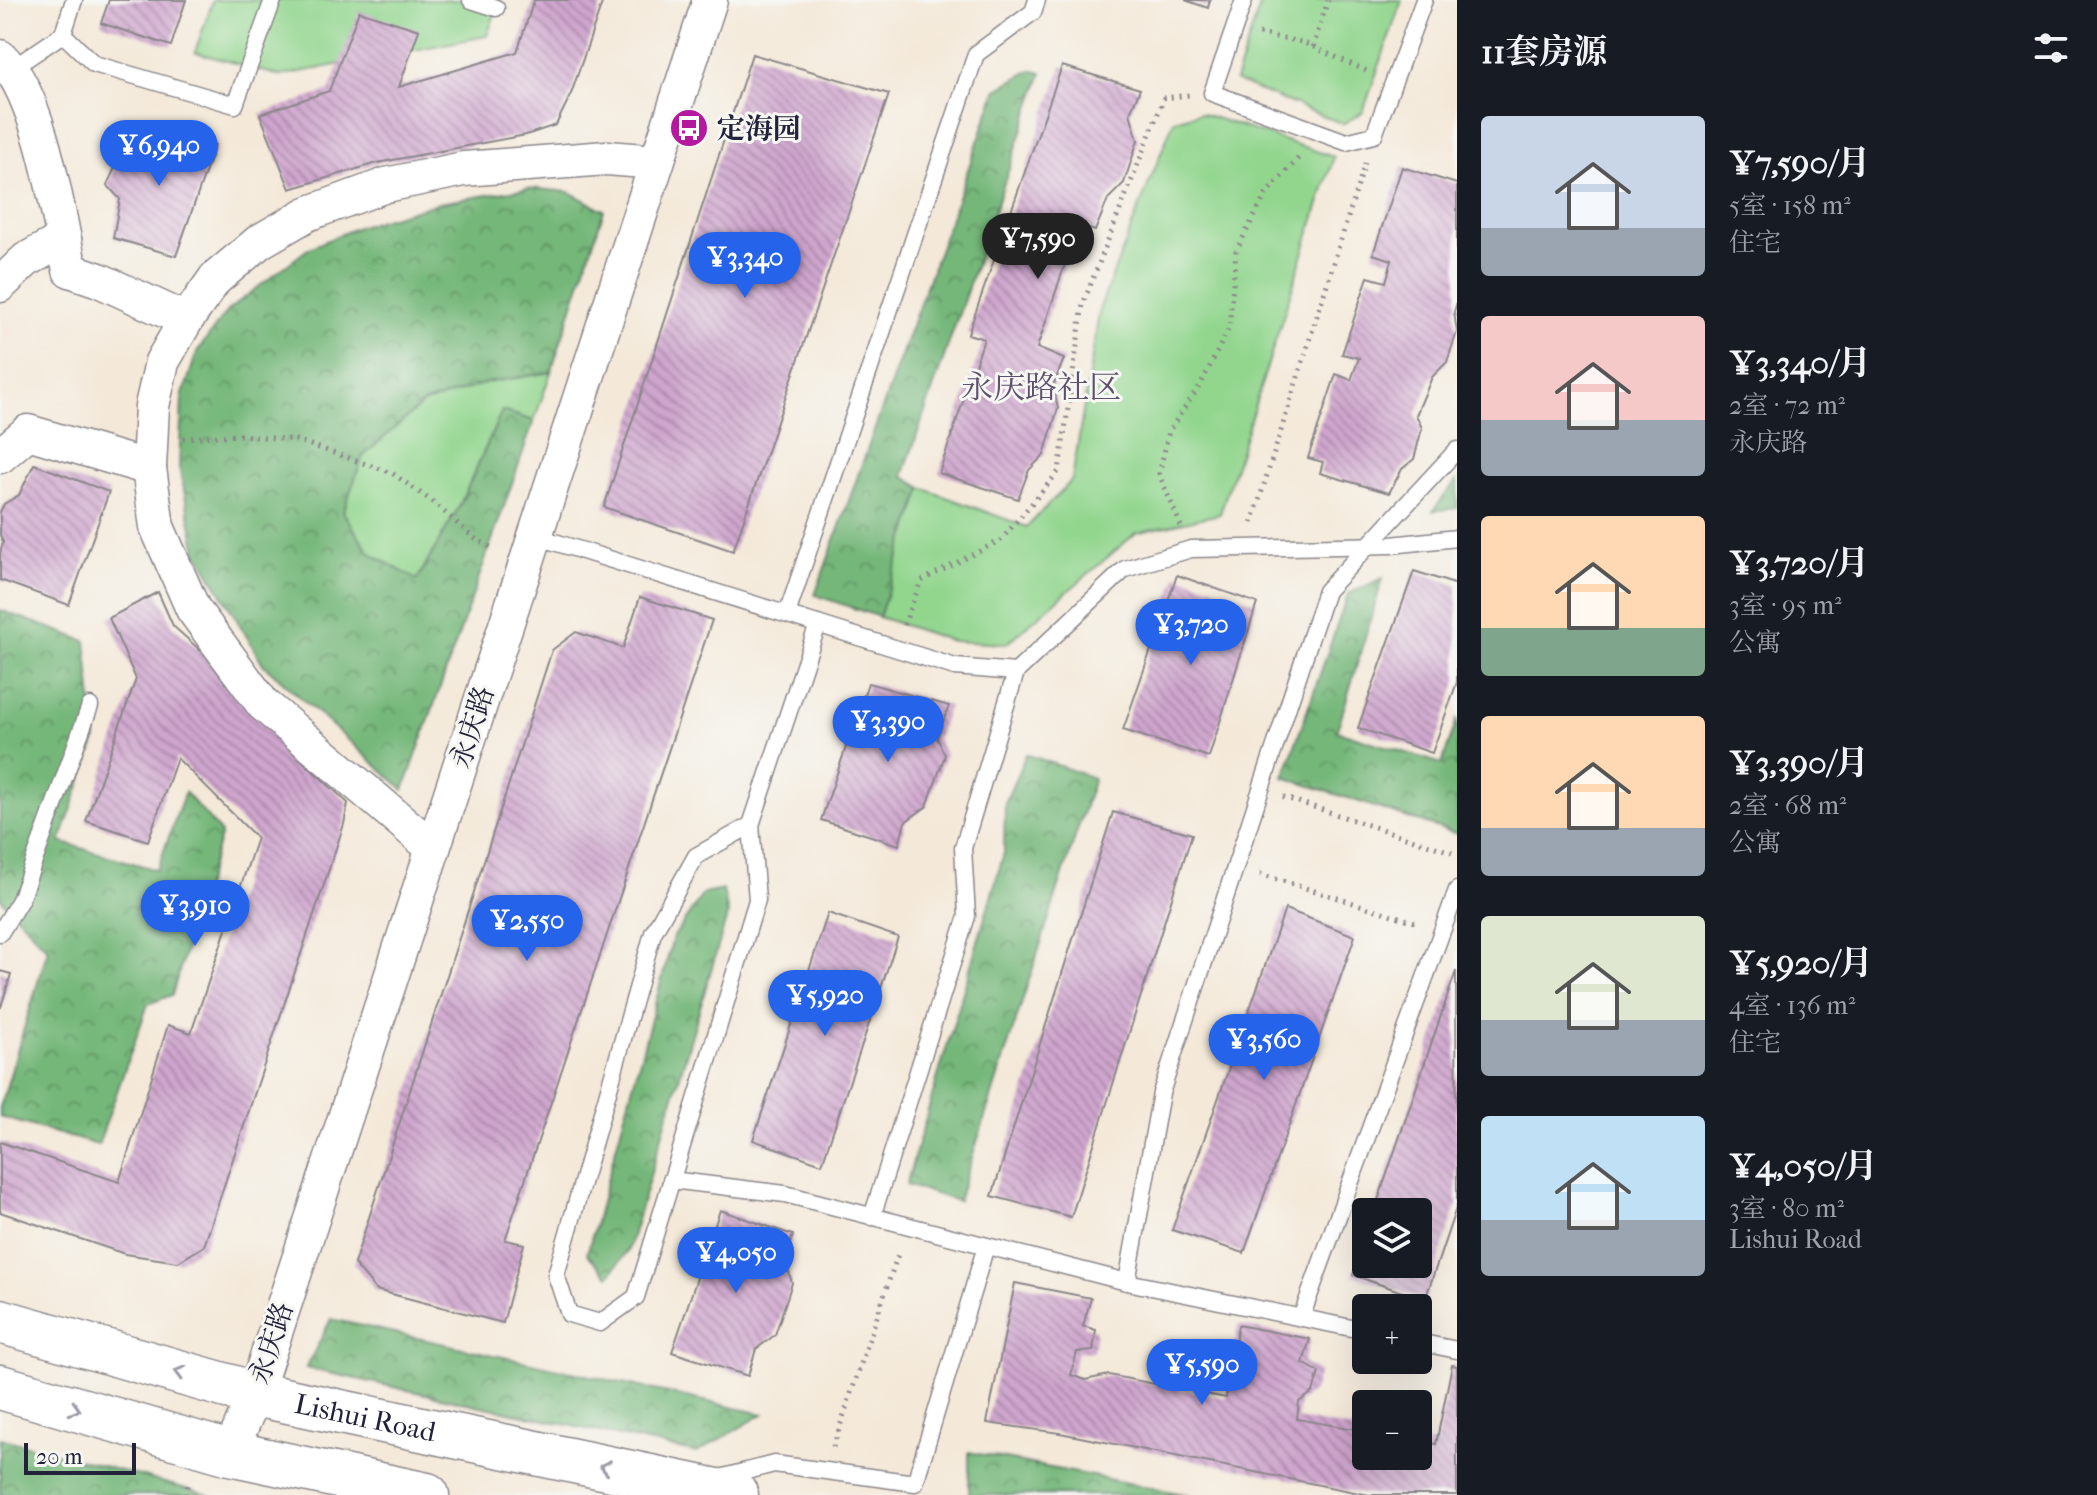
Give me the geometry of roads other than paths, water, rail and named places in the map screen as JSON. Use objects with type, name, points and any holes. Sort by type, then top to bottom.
[{"type":"main road","name":"Lishui Road","points":[[0,1321],[255,1394],[736,1495]]},
{"type":"main road","points":[[0,1387],[230,1453],[427,1495]]},
{"type":"street","name":"永庆路","points":[[230,1453],[255,1394],[710,0]]},
{"type":"street","points":[[6,63],[44,147],[70,270],[186,320]]},
{"type":"street","points":[[433,848],[263,704],[193,609],[157,527],[150,454],[152,406],[162,362],[215,279],[259,242],[307,214],[386,185],[464,169],[607,158],[657,162]]},
{"type":"street","points":[[0,285],[26,260],[64,239]]},
{"type":"street","points":[[1,452],[28,432],[150,454]]},
{"type":"lane","points":[[6,63],[63,34],[74,0]]},
{"type":"lane","points":[[63,34],[94,64],[235,105],[273,0]]},
{"type":"lane","points":[[471,0],[496,8]]},
{"type":"lane","points":[[787,614],[976,54],[1033,12],[1037,0]]},
{"type":"lane","points":[[1244,0],[1212,93],[1346,142],[1374,135],[1424,0]]},
{"type":"lane","points":[[1127,1282],[1161,1093],[1326,591],[1457,450]]},
{"type":"lane","points":[[872,1217],[967,916],[963,848],[1016,672],[1125,569],[1191,549],[1370,545],[1457,538]]},
{"type":"lane","points":[[530,551],[787,614],[955,667],[1016,672]]},
{"type":"lane","points":[[751,825],[696,856],[653,933],[556,1275],[569,1314],[600,1323],[636,1297],[757,900],[751,825],[818,624]]},
{"type":"lane","points":[[0,933],[20,900],[90,706]]},
{"type":"lane","points":[[1301,1318],[1457,890]]},
{"type":"lane","points":[[671,1180],[785,1194],[1127,1282],[1352,1328]]},
{"type":"lane","points":[[692,1486],[774,1464],[915,1483],[986,1246]]},
{"type":"lane","points":[[1432,1345],[1457,1350]]},
{"type":"place","name":"定海园","points":[[689,128]]},
{"type":"district","name":"永庆路社区","points":[[1041,387]]}]
